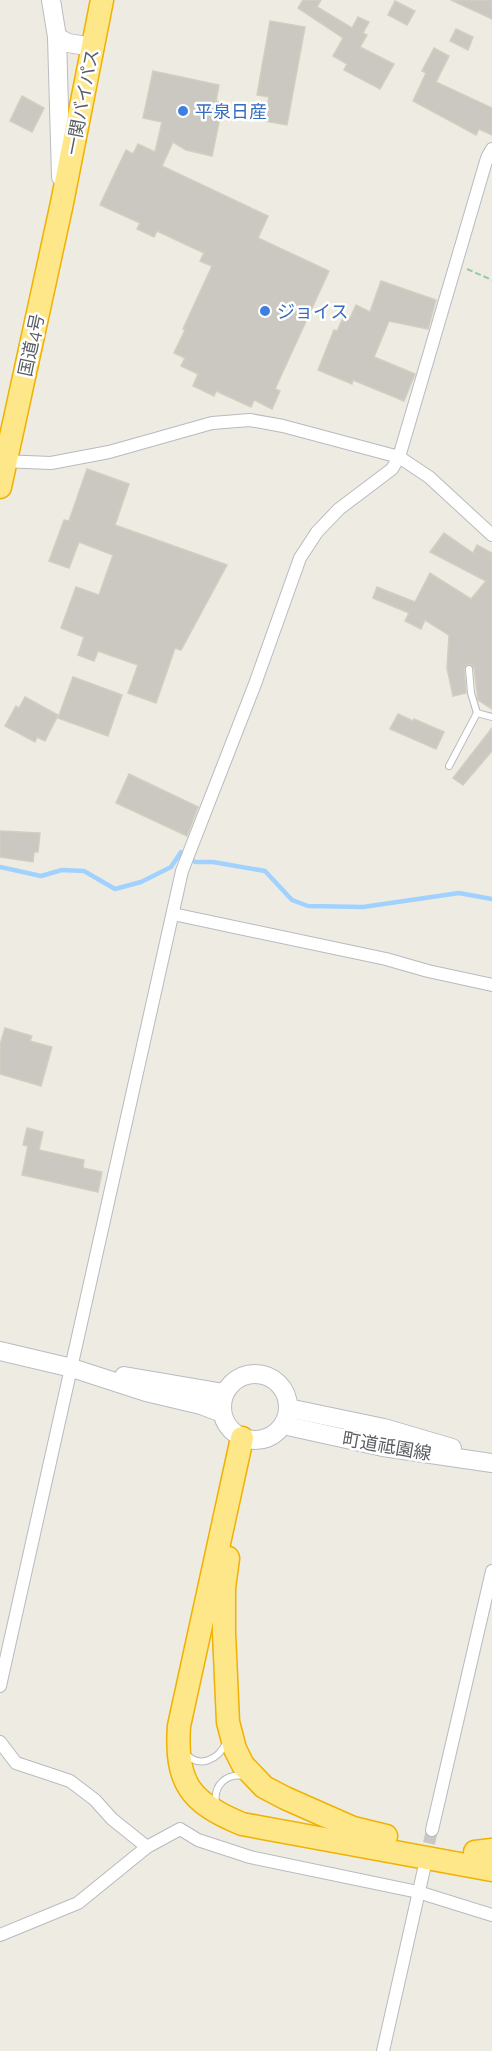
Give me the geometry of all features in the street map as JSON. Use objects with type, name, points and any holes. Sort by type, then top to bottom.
[{"type":"highway","name":"一関バイパス","points":[[62,203],[102,0]]},
{"type":"highway","name":"国道4号","points":[[0,487],[3,461],[62,203]]},
{"type":"highway","points":[[249,1439],[224,1588],[226,1697],[230,1731],[243,1765],[264,1787],[353,1828],[389,1837],[486,1852]]},
{"type":"highway","points":[[249,1439],[186,1687],[177,1752],[182,1774],[189,1789],[202,1803],[221,1816],[242,1824],[492,1870]]},
{"type":"highway","points":[[455,1863],[492,1878]]},
{"type":"street","points":[[51,0],[57,37],[62,203]]},
{"type":"street","points":[[57,37],[68,43],[93,47]]},
{"type":"street","points":[[0,1686],[182,871],[255,684],[300,558],[317,532],[339,510],[392,469],[399,457],[487,158],[492,149]]},
{"type":"street","points":[[3,461],[51,463],[109,452],[212,423],[250,420],[283,426],[399,457],[429,477],[492,536]]},
{"type":"street","points":[[173,914],[386,959],[492,985]]},
{"type":"street","points":[[0,1351],[72,1368],[222,1413]]},
{"type":"street","points":[[72,1368],[156,1380],[224,1394]]},
{"type":"street","points":[[249,1374],[270,1377],[285,1392],[286,1416],[271,1436],[249,1439],[229,1428],[222,1413],[224,1394],[230,1384],[249,1374]]},
{"type":"street","name":"町道祗園線","points":[[286,1416],[384,1428],[492,1461]]},
{"type":"street","points":[[432,1830],[492,1571]]},
{"type":"street","points":[[0,1742],[16,1764],[70,1780],[95,1800],[112,1819],[147,1847]]},
{"type":"street","points":[[0,1935],[78,1903],[147,1847],[180,1828],[198,1840],[250,1857],[418,1892],[492,1915]]},
{"type":"street","points":[[383,2051],[424,1869]]},
{"type":"lane","points":[[449,766],[477,713],[471,693],[469,669]]},
{"type":"lane","points":[[477,713],[492,717]]},
{"type":"lane","points":[[178,1738],[188,1757],[206,1762],[220,1754],[230,1731]]},
{"type":"lane","points":[[221,1816],[215,1802],[215,1792],[219,1784],[231,1776],[254,1778]]},
{"type":"path","points":[[456,264],[492,280]]},
{"type":"building","points":[[303,0],[321,0],[317,7],[352,28],[358,17],[369,22],[363,33],[367,35],[360,47],[394,64],[380,89],[344,70],[347,64],[333,56],[343,38],[298,8]]},
{"type":"building","points":[[451,0],[492,0],[492,19]]},
{"type":"building","points":[[395,1],[415,11],[407,25],[388,15]]},
{"type":"building","points":[[270,21],[305,27],[287,125],[264,121],[269,97],[257,95]]},
{"type":"building","points":[[456,29],[473,37],[468,50],[450,41]]},
{"type":"building","points":[[434,48],[449,56],[436,82],[492,108],[492,135],[479,129],[476,135],[413,101],[426,73],[422,71]]},
{"type":"building","points":[[153,71],[219,85],[216,101],[223,103],[212,156],[186,150],[173,142],[162,166],[268,216],[258,238],[329,271],[275,389],[280,391],[272,409],[254,400],[251,407],[216,391],[214,396],[193,386],[198,374],[181,366],[185,358],[174,353],[212,266],[200,261],[204,253],[157,231],[154,237],[137,229],[140,223],[100,205],[126,150],[133,154],[138,144],[155,152],[162,122],[143,118]]},
{"type":"building","points":[[22,96],[44,108],[32,132],[10,121]]},
{"type":"building","points":[[381,281],[436,300],[428,329],[389,321],[374,357],[415,374],[404,401],[353,380],[352,384],[318,370],[334,330],[337,331],[344,316],[350,318],[356,305],[370,312]]},
{"type":"building","points":[[87,469],[129,484],[115,525],[227,565],[181,650],[175,648],[156,703],[128,693],[138,665],[98,651],[94,661],[78,655],[84,637],[61,628],[76,587],[99,595],[113,555],[79,542],[69,568],[49,561],[64,520],[69,521]]},
{"type":"building","points":[[444,533],[473,553],[477,545],[492,553],[492,709],[478,700],[474,668],[471,664],[466,665],[464,669],[466,693],[453,696],[447,668],[449,635],[425,620],[421,629],[405,621],[409,613],[373,598],[377,587],[415,602],[430,573],[471,599],[486,581],[430,552]]},
{"type":"building","points":[[73,677],[122,695],[108,736],[58,718]]},
{"type":"building","points":[[25,697],[58,715],[45,741],[37,737],[35,742],[5,726],[16,706],[19,708]]},
{"type":"building","points":[[398,714],[444,732],[436,749],[390,729]]},
{"type":"building","points":[[492,728],[492,751],[463,785],[453,778]]},
{"type":"building","points":[[129,774],[198,807],[187,836],[116,803]]},
{"type":"building","points":[[0,831],[40,833],[38,852],[34,852],[33,862],[0,857]]},
{"type":"building","points":[[5,1028],[32,1036],[30,1041],[52,1047],[41,1086],[0,1074],[0,1045]]},
{"type":"building","points":[[27,1128],[43,1132],[39,1150],[84,1160],[83,1168],[102,1172],[98,1192],[22,1175],[28,1146],[23,1145]]},
{"type":"waterway","points":[[0,867],[41,876],[62,870],[84,871],[115,889],[141,882],[171,867],[181,852],[195,862],[213,862],[265,871],[292,900],[308,906],[363,907],[459,893],[492,899]]},
{"type":"tunnel","points":[[425,1861],[432,1830]]},
{"type":"place","name":"平泉日産","points":[[183,111]]},
{"type":"place","name":"ジョイス","points":[[265,311]]}]
